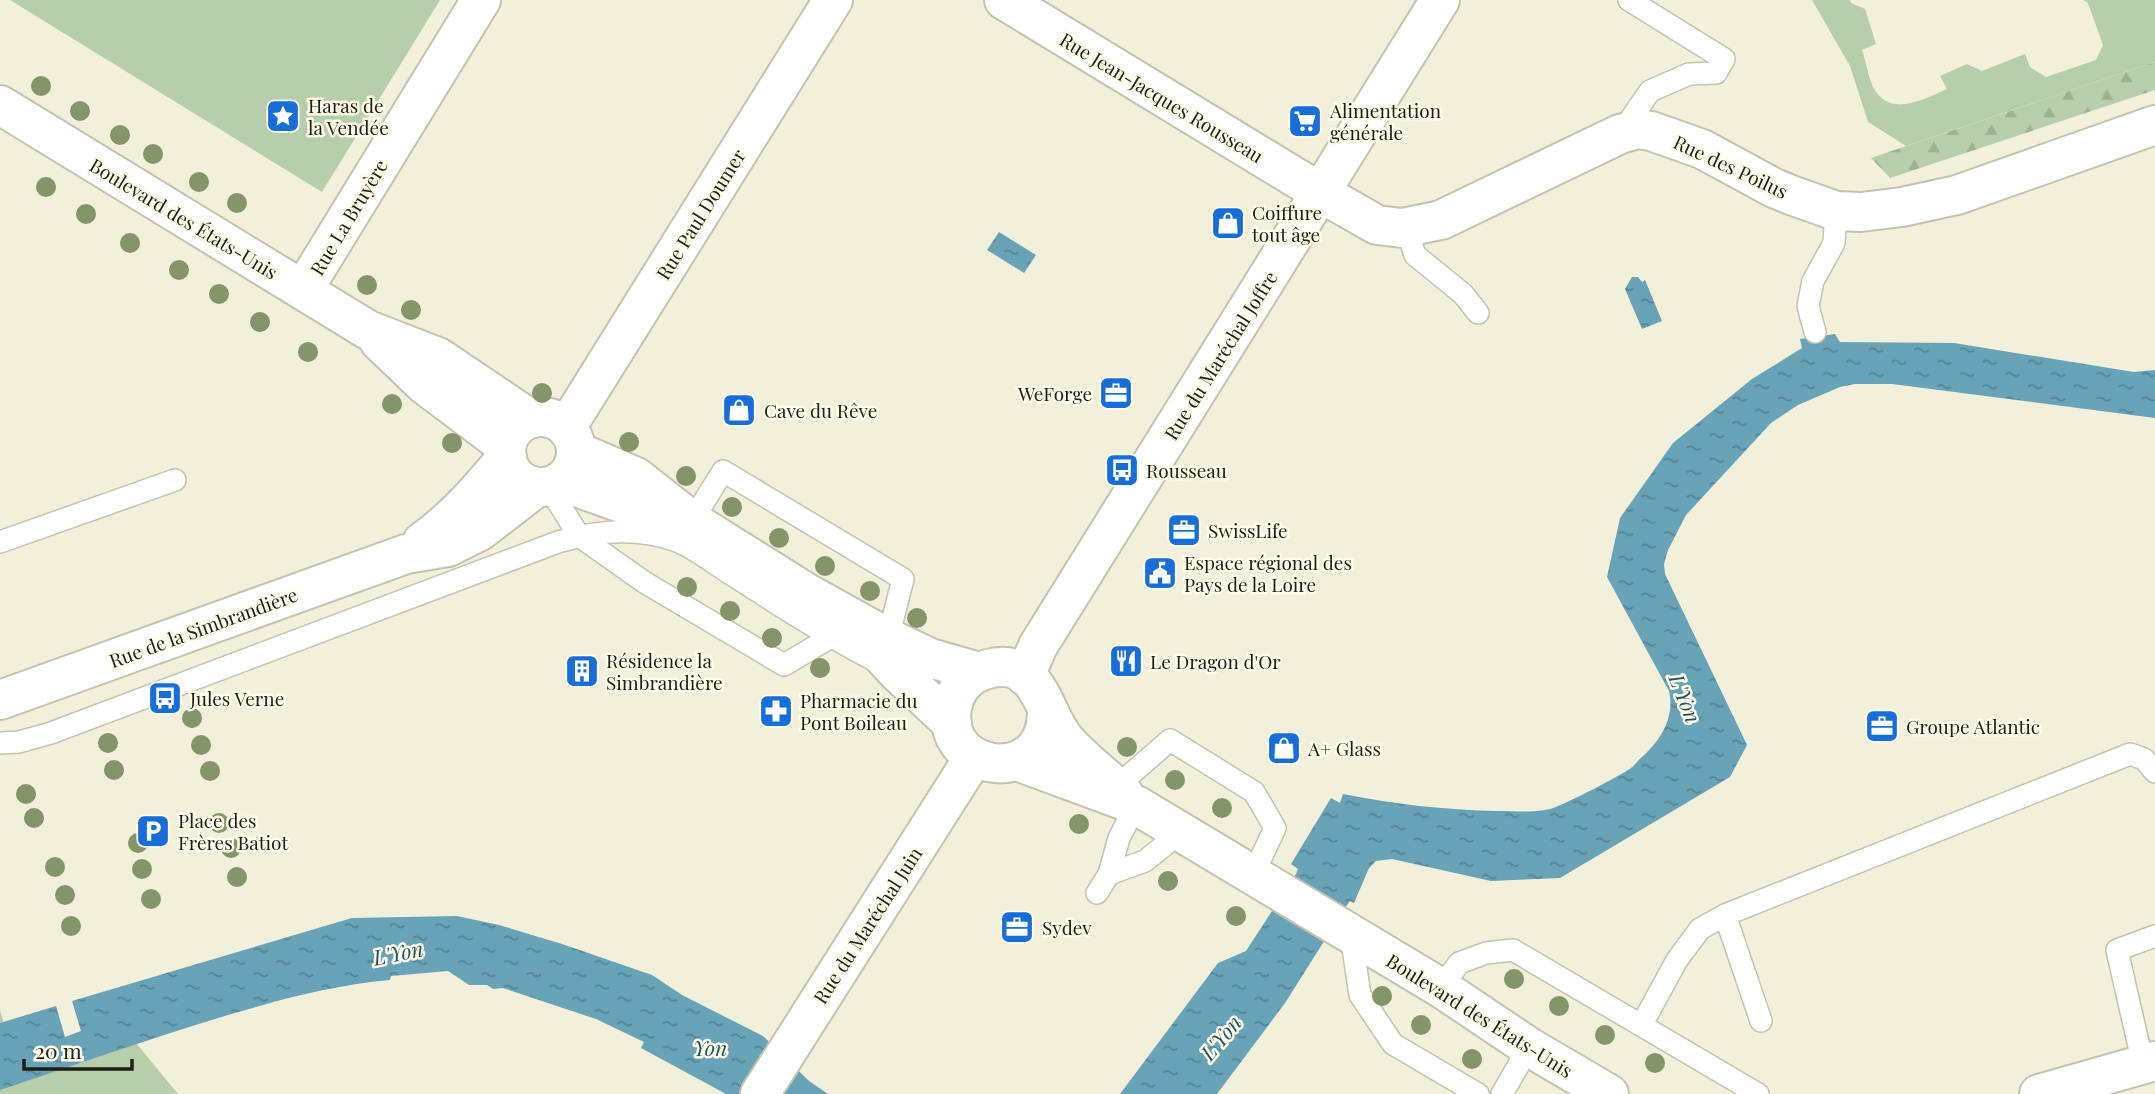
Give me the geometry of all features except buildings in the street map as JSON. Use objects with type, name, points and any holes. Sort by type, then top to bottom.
[{"type":"street","name":"Rue La Bruyère","points":[[303,290],[481,0]]},
{"type":"street","name":"Rue Paul Doumer","points":[[541,457],[833,0]]},
{"type":"street","name":"Rue Jean-Jacques Rousseau","points":[[1004,0],[1321,193]]},
{"type":"street","name":"Rue du Maréchal Joffre","points":[[1025,676],[1038,646],[1440,0]]},
{"type":"street","name":"Boulevard des États-Unis","points":[[0,106],[368,330],[438,357],[541,457],[632,507],[692,521],[807,593],[870,645],[952,723]]},
{"type":"street","name":"Rue des Poilus","points":[[1321,193],[1377,225],[1406,228],[1441,219],[1620,134],[1638,129],[1702,149],[1774,188],[1836,211],[1861,212],[1902,207],[1957,195],[2155,125]]},
{"type":"street","name":"Rue de la Simbrandière","points":[[0,700],[406,554],[466,506],[541,457]]},
{"type":"street","name":"Boulevard des États-Unis","points":[[870,645],[930,658],[979,673]]},
{"type":"street","points":[[1047,712],[1047,722],[1040,741],[1034,750],[1017,761],[999,764],[974,757],[961,746],[953,731],[952,705],[959,689],[971,677],[1003,668],[1025,676],[1040,691],[1047,712],[1066,741],[1126,796],[1262,880]]},
{"type":"street","name":"Rue du Maréchal Juin","points":[[760,1094],[974,757]]},
{"type":"street","points":[[1017,761],[1126,796]]},
{"type":"street","name":"Boulevard des États-Unis","points":[[1262,880],[1609,1094]]},
{"type":"street","points":[[2039,1094],[2149,1063]]},
{"type":"lane","points":[[1620,134],[1650,90],[1689,74],[1716,73],[1724,59],[1629,0]]},
{"type":"lane","points":[[1815,332],[1808,306],[1813,281],[1834,243],[1836,211]]},
{"type":"lane","points":[[1406,228],[1415,255],[1463,294],[1478,313]]},
{"type":"lane","points":[[541,457],[579,536],[644,582],[784,665],[870,645]]},
{"type":"lane","points":[[692,521],[723,471],[903,579],[870,645]]},
{"type":"lane","points":[[0,542],[175,480]]},
{"type":"lane","points":[[0,743],[19,742],[51,733],[579,536],[627,531],[676,540],[870,645]]},
{"type":"lane","points":[[1097,893],[1109,874],[1119,838],[1126,796],[1170,740],[1254,792],[1275,828],[1262,880]]},
{"type":"lane","points":[[1642,1024],[1677,960],[1700,929],[1725,915],[2130,754],[2144,759],[2155,772]]},
{"type":"lane","points":[[1109,874],[1144,861],[1181,832]]},
{"type":"lane","points":[[1725,915],[1761,1021]]},
{"type":"lane","points":[[1351,935],[1360,995],[1393,1044],[1478,1094]]},
{"type":"lane","points":[[2149,1063],[2116,950],[2155,936]]},
{"type":"lane","points":[[1441,988],[1460,963],[1486,953],[1513,950],[1758,1094]]},
{"type":"lane","points":[[1502,1094],[1529,1046]]},
{"type":"green space","name":"Haras de la Vendée","points":[[10,0],[440,0],[322,192]]},
{"type":"green space","points":[[1812,0],[1850,0],[1865,9],[1876,44],[1862,50],[1871,83],[1880,97],[1898,104],[1918,101],[1947,89],[1940,76],[1967,64],[1982,71],[2025,54],[2030,67],[2046,77],[2096,60],[2103,45],[2088,3],[2083,0],[2155,0],[2155,62],[1906,146],[1868,122],[1850,66]]},
{"type":"green space","points":[[2155,62],[2155,90],[1890,178],[1871,158]]},
{"type":"green space","points":[[0,1010],[21,1083],[136,1043],[178,1094],[0,1094]]},
{"type":"water","points":[[999,232],[1036,255],[1024,273],[987,250]]},
{"type":"water","points":[[1632,277],[1638,277],[1642,282],[1645,280],[1662,321],[1642,329],[1625,289]]},
{"type":"water","name":"L'Yon","points":[[1835,334],[1840,342],[1954,343],[2134,372],[2155,370],[2155,418],[1892,384],[1855,384],[1840,387],[1798,405],[1771,423],[1686,515],[1664,564],[1665,574],[1747,745],[1730,777],[1560,878],[1491,881],[1392,859],[1376,861],[1369,868],[1354,903],[1350,901],[1347,905],[1285,1003],[1217,1094],[1120,1094],[1218,963],[1246,951],[1296,874],[1298,869],[1291,864],[1331,798],[1340,803],[1343,794],[1439,808],[1544,810],[1566,803],[1616,777],[1631,768],[1649,750],[1668,719],[1669,691],[1607,577],[1620,518],[1673,443],[1752,379],[1802,348],[1800,339]]},
{"type":"water","name":"Yon","points":[[457,916],[499,925],[562,944],[652,975],[682,995],[763,1036],[809,1081],[828,1094],[726,1094],[641,1048],[644,1042],[596,1019],[503,988],[469,985],[448,971],[391,976],[390,980],[328,989],[268,1003],[0,1090],[0,1023],[56,1006],[65,1037],[81,1031],[72,1001],[352,918]]},
{"type":"place","name":"Haras de la Vendée","points":[[283,116]]},
{"type":"place","name":"Alimentation générale","points":[[1305,121]]},
{"type":"place","name":"Coiffure tout âge","points":[[1228,223]]},
{"type":"place","name":"WeForge","points":[[1116,393]]},
{"type":"place","name":"Cave du Rêve","points":[[739,410]]},
{"type":"place","name":"Rousseau","points":[[1122,470]]},
{"type":"place","name":"SwissLife","points":[[1184,530]]},
{"type":"place","name":"Espace régional des Pays de la Loire","points":[[1160,573]]},
{"type":"place","name":"Le Dragon d'Or","points":[[1126,661]]},
{"type":"place","name":"Résidence la Simbrandière","points":[[582,671]]},
{"type":"place","name":"Jules Verne","points":[[165,698]]},
{"type":"place","name":"Pharmacie du Pont Boileau","points":[[776,711]]},
{"type":"place","name":"Groupe Atlantic","points":[[1882,726]]},
{"type":"place","name":"A+ Glass","points":[[1284,748]]},
{"type":"place","name":"Place des Frères Batiot","points":[[153,831]]},
{"type":"place","name":"Sydev","points":[[1017,927]]}]
